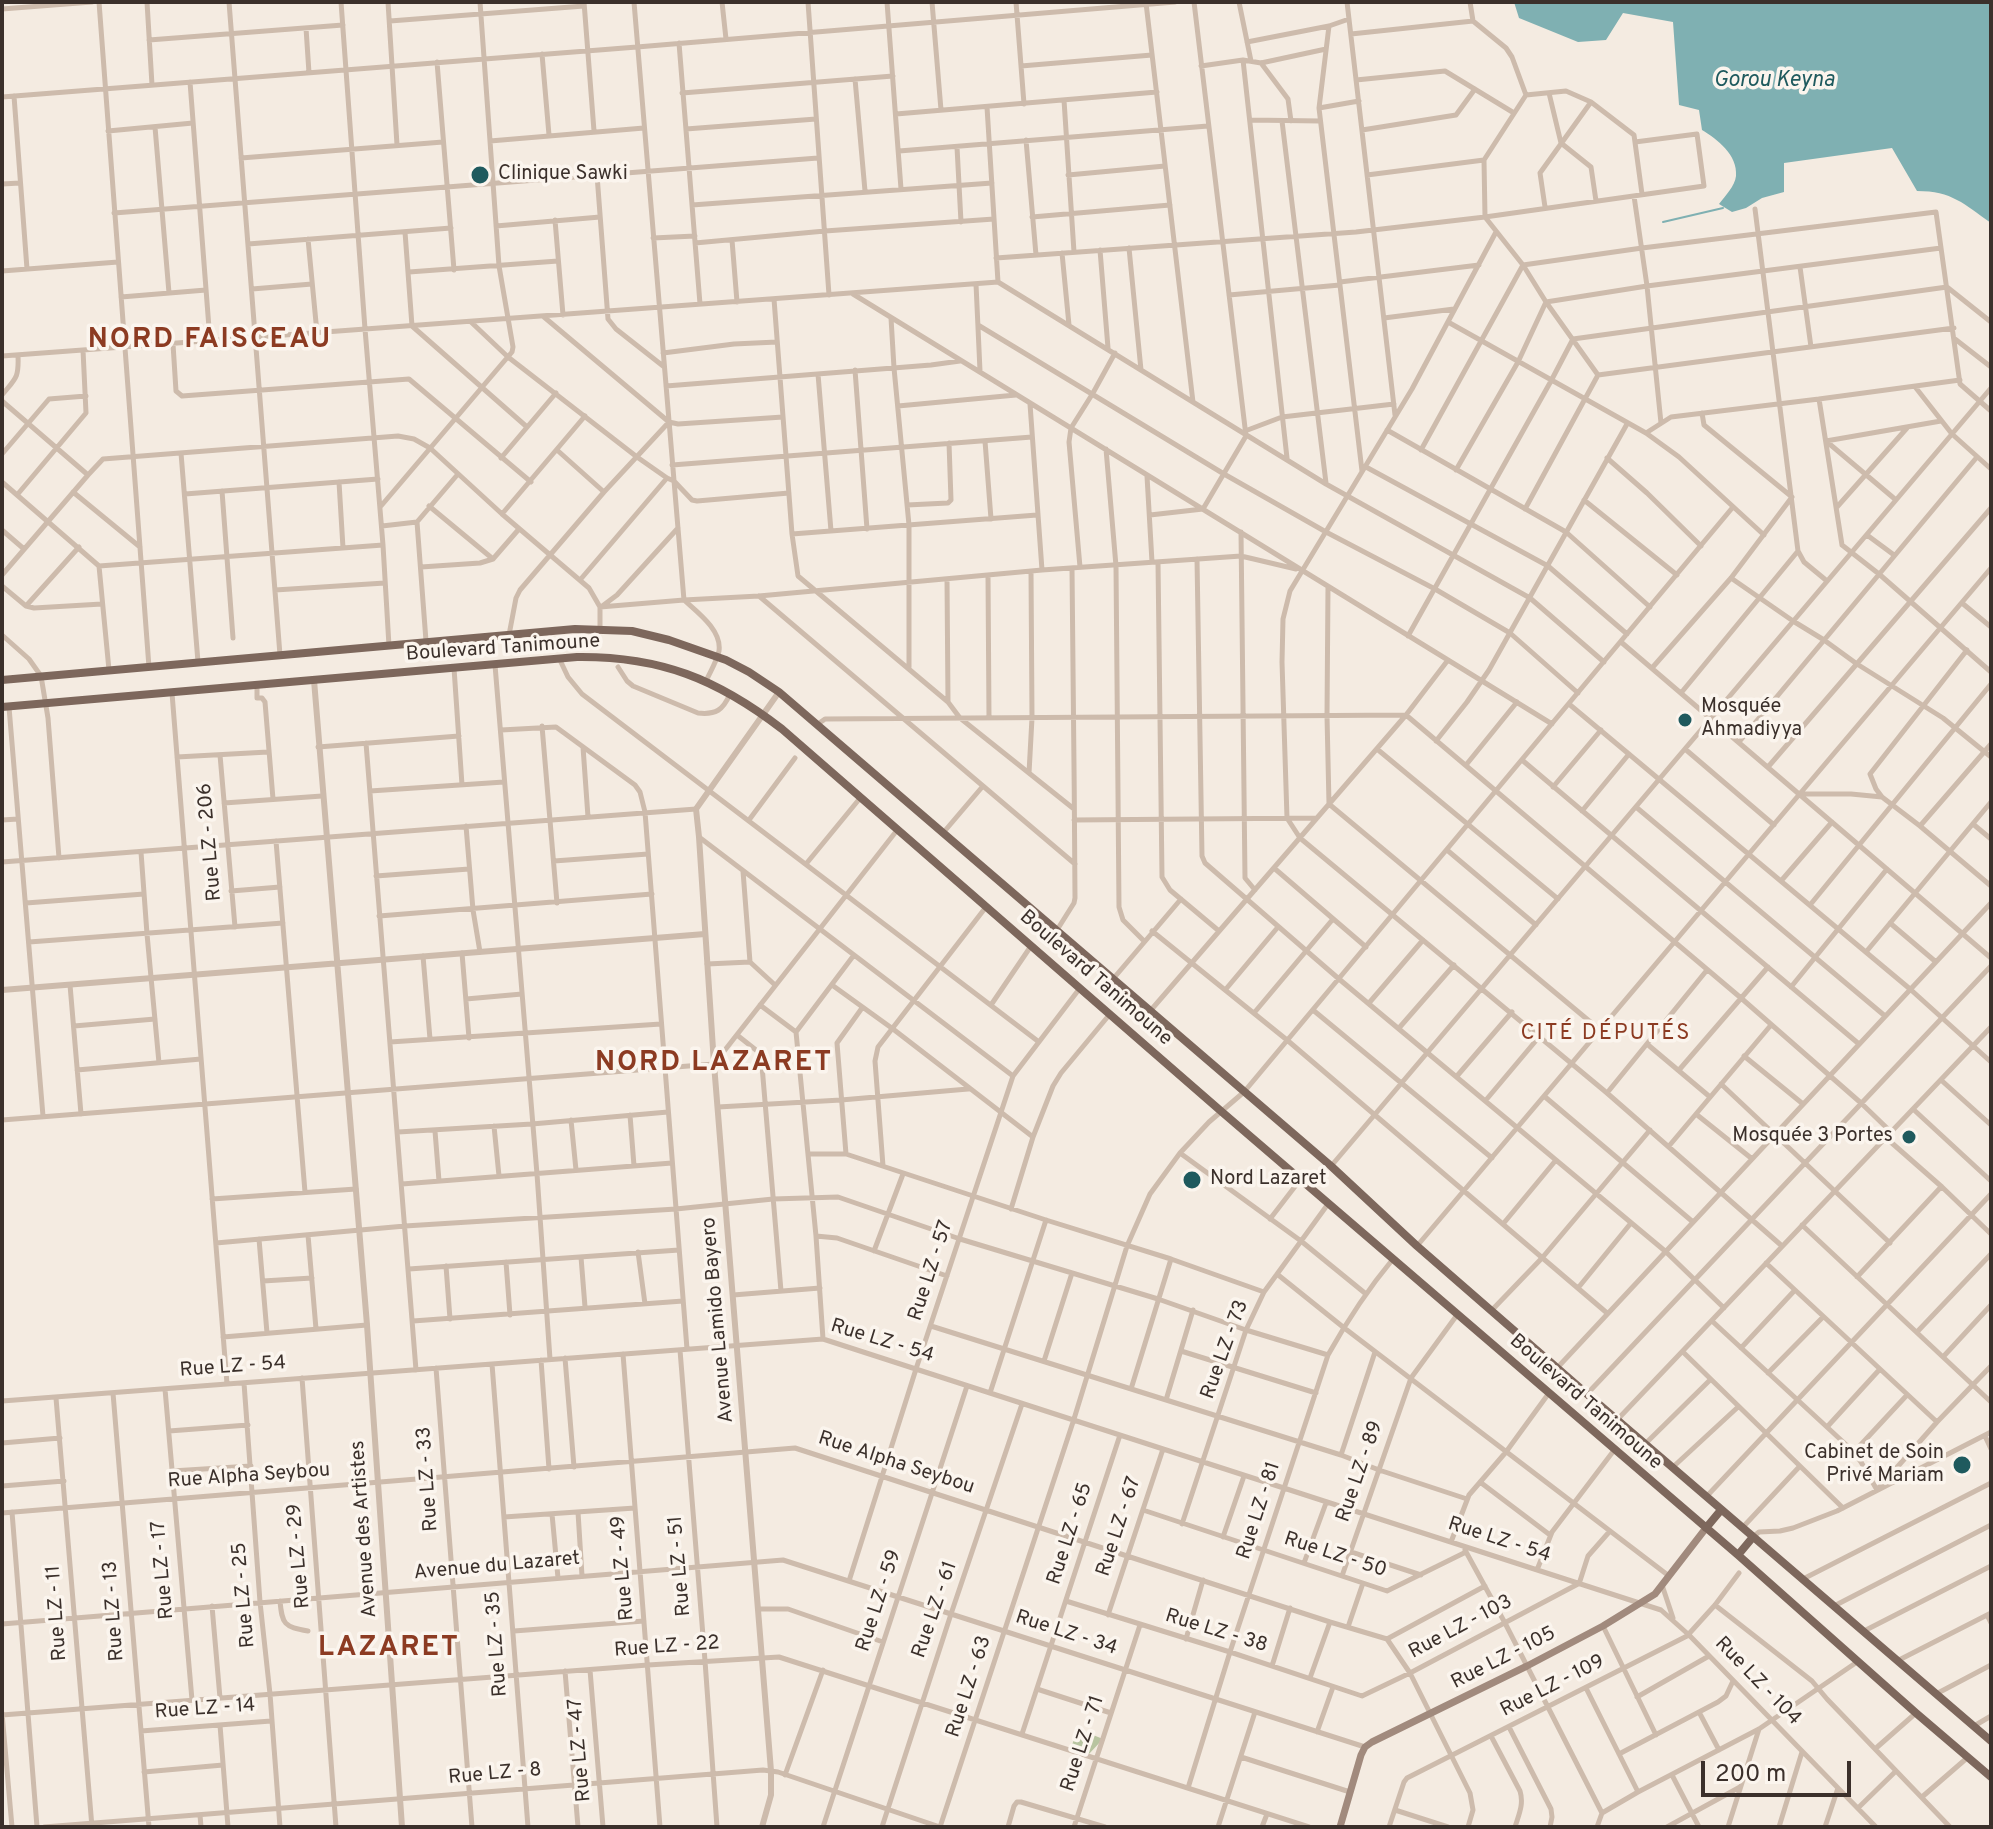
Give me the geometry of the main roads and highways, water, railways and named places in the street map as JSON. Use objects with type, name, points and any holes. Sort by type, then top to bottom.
[{"type":"main road","name":"Boulevard Tanimoune","points":[[2,680],[600,626],[669,640],[749,672],[818,724],[1331,1166],[1557,1368],[1991,1741]]},
{"type":"main road","name":"Boulevard Tanimoune","points":[[6,707],[559,658],[634,660],[677,670],[706,681],[782,729],[1991,1777]]},
{"type":"main road","points":[[1706,1528],[1721,1510]]},
{"type":"main road","name":"Rue LZ - 105","points":[[1340,1827],[1365,1747],[1603,1626],[1655,1594],[1706,1528]]},
{"type":"main road","points":[[1738,1555],[1753,1537]]},
{"type":"water","name":"Gorou Keyna","points":[[1514,2],[1991,2],[1991,223],[1949,196],[1917,191],[1892,148],[1784,163],[1784,192],[1732,212],[1719,204],[1735,180],[1734,161],[1720,143],[1702,130],[1699,110],[1679,105],[1673,22],[1623,13],[1606,40],[1578,42],[1519,18]]},
{"type":"waterway","points":[[1663,222],[1723,208]]},
{"type":"place","name":"Clinique Sawki","points":[[480,175]]},
{"type":"place","name":"Mosquée Ahmadiyya","points":[[1685,720]]},
{"type":"place","name":"Mosquée 3 Portes","points":[[1909,1137]]},
{"type":"place","name":"Nord Lazaret","points":[[1192,1180]]},
{"type":"place","name":"Cabinet de Soin Privé Mariam","points":[[1962,1465]]},
{"type":"district","name":"NORD FAISCEAU","points":[[210,341]]},
{"type":"district","name":"CITÉ DÉPUTÉS","points":[[1606,1035]]},
{"type":"district","name":"NORD LAZARET","points":[[714,1064]]},
{"type":"district","name":"LAZARET","points":[[389,1649]]}]
